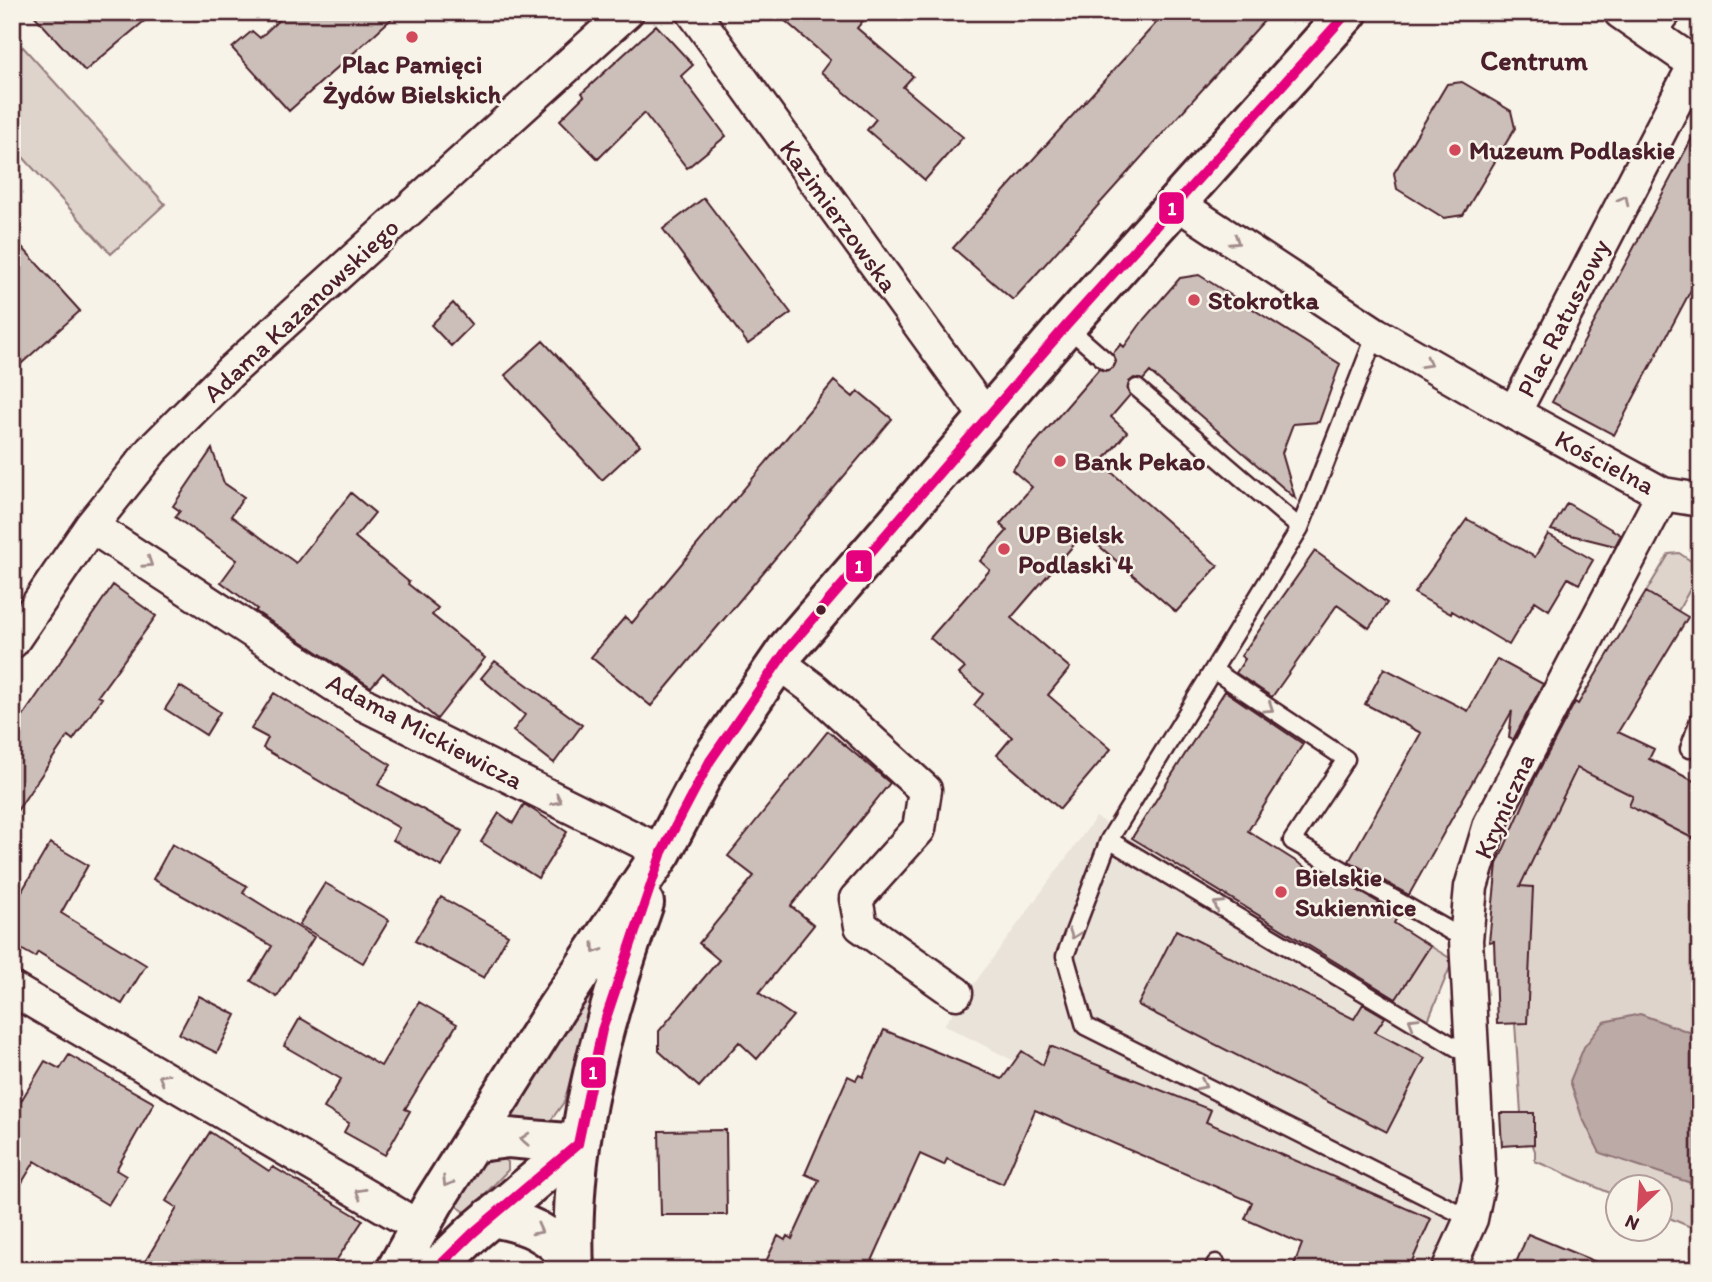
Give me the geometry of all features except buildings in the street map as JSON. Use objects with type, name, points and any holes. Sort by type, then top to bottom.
[{"type":"main road","points":[[396,1270],[419,1227],[556,1009],[662,852],[710,761],[778,662],[817,612],[1066,326],[1348,12]]},
{"type":"main road","points":[[574,1266],[578,1144],[602,1030],[662,852]]},
{"type":"main road","points":[[471,1143],[508,1138],[578,1144]]},
{"type":"main road","points":[[435,1270],[491,1217],[578,1144]]},
{"type":"main road","points":[[491,1217],[522,1222],[543,1231],[574,1266]]},
{"type":"street","name":"Adama Kazanowskiego","points":[[12,642],[91,526],[152,450],[230,372],[627,12]]},
{"type":"street","name":"Kazimierzowska","points":[[693,12],[987,418]]},
{"type":"street","name":"Plac Ratuszowy","points":[[1178,204],[1376,334],[1514,413],[1697,65],[1666,24],[1620,12]]},
{"type":"street","name":"Kościelna","points":[[1514,413],[1663,494],[1700,500]]},
{"type":"street","name":"Kryniczna","points":[[1453,1268],[1471,1219],[1479,1180],[1466,940],[1471,887],[1490,824],[1663,494]]},
{"type":"street","name":"Adama Mickiewicza","points":[[91,526],[365,705],[662,852]]},
{"type":"street","points":[[778,662],[815,690],[926,790],[919,829],[856,899],[861,926],[956,993]]},
{"type":"street","points":[[12,989],[419,1227]]},
{"type":"lane","points":[[1066,326],[1106,361]]},
{"type":"lane","points":[[1376,334],[1300,528],[1109,840],[1065,957],[1085,1026],[1471,1219]]},
{"type":"lane","points":[[1137,388],[1300,528]]},
{"type":"lane","points":[[1213,670],[1346,759],[1292,841],[1466,940]]},
{"type":"lane","points":[[1689,749],[1700,717]]},
{"type":"lane","points":[[1109,840],[1472,1057]]},
{"type":"shaded area","points":[[23,47],[165,204],[111,254],[12,145],[12,57]]},
{"type":"shaded area","points":[[1679,553],[1700,567],[1700,571],[1678,611],[1646,592],[1669,554]]},
{"type":"shaded area","points":[[1588,727],[1700,784],[1700,1231],[1674,1220],[1674,1174],[1604,1174],[1604,1190],[1535,1161],[1535,1151],[1521,1113],[1515,1023],[1518,885]]},
{"type":"shaded area","points":[[1096,817],[1473,1050],[1479,1180],[1448,1270],[1398,1270],[1026,1077],[1010,1068],[1014,1061],[944,1025]]},
{"type":"shaded area","points":[[1430,946],[1453,960],[1427,1023],[1393,1003]]},
{"type":"shaded area","points":[[595,981],[597,986],[564,1102],[546,1127],[503,1121]]},
{"type":"shaded area","points":[[1640,1014],[1700,1036],[1700,1186],[1674,1177],[1674,1174],[1664,1174],[1600,1153],[1582,1117],[1570,1081],[1584,1047],[1604,1022]]},
{"type":"shaded area","points":[[501,1158],[508,1162],[508,1170],[467,1213],[450,1202],[477,1168]]},
{"type":"transit line","name":"1","points":[[435,1270],[474,1232],[578,1144],[602,1030],[662,852],[710,761],[788,648],[1066,326],[1348,12]]},
{"type":"place","name":"Plac Pamięci Żydów Bielskich","points":[[412,37]]},
{"type":"place","name":"Muzeum Podlaskie","points":[[1455,150]]},
{"type":"place","name":"Stokrotka","points":[[1194,300]]},
{"type":"place","name":"Bank Pekao","points":[[1060,461]]},
{"type":"place","name":"UP Bielsk Podlaski 4","points":[[1004,549]]},
{"type":"place","name":"Bielskie Sukiennice","points":[[1281,892]]},
{"type":"district","name":"Centrum","points":[[1534,60]]}]
